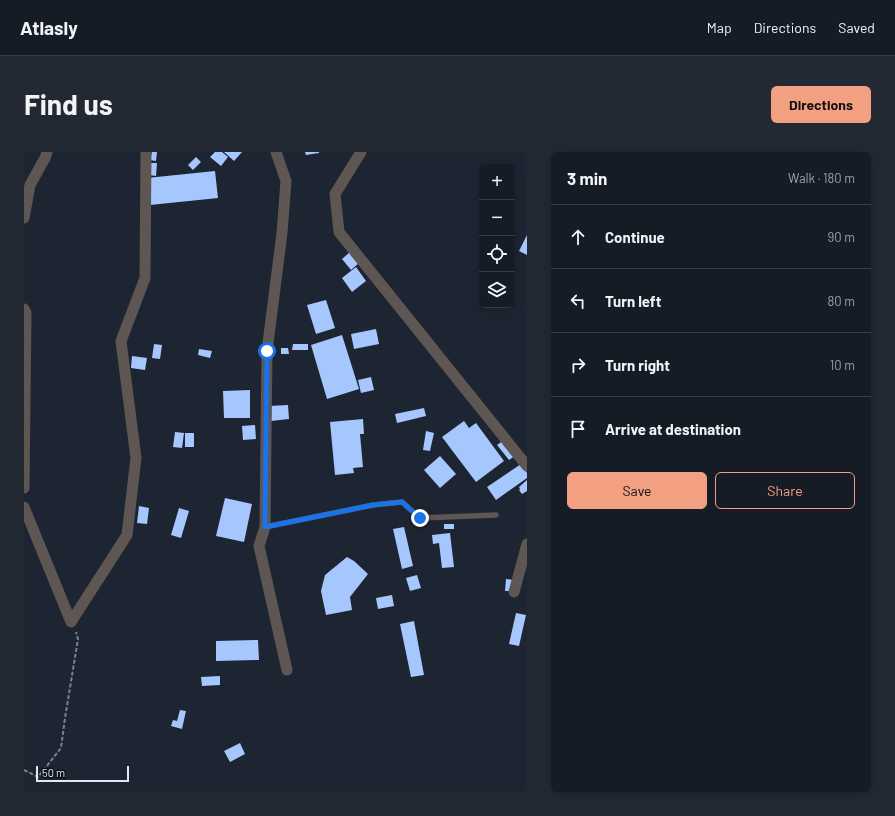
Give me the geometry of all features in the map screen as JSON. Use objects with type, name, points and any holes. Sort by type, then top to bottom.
[{"type":"street","points":[[24,218],[30,185],[47,152]]},
{"type":"street","points":[[72,622],[127,535],[136,458],[121,341],[145,278],[146,152]]},
{"type":"street","points":[[276,152],[286,182],[282,233],[267,351],[265,527],[259,546],[287,670]]},
{"type":"street","points":[[361,152],[335,194],[339,232],[527,466]]},
{"type":"street","points":[[24,308],[26,313],[24,488]]},
{"type":"street","points":[[24,507],[72,622]]},
{"type":"street","points":[[514,592],[527,544]]},
{"type":"lane","points":[[265,527],[373,505],[402,502],[420,518],[496,515]]},
{"type":"path","points":[[24,770],[38,777],[61,748],[64,718],[78,639],[72,622]]},
{"type":"building","points":[[152,152],[157,152],[156,161],[150,160]]},
{"type":"building","points":[[215,152],[222,152],[228,157],[221,166],[210,157]]},
{"type":"building","points":[[224,152],[242,152],[234,161]]},
{"type":"building","points":[[305,152],[319,152],[319,153],[306,155]]},
{"type":"building","points":[[196,157],[201,162],[193,170],[188,165]]},
{"type":"building","points":[[150,163],[157,163],[156,176],[149,175]]},
{"type":"building","points":[[215,171],[218,198],[150,205],[147,178]]},
{"type":"building","points":[[527,235],[527,255],[519,251]]},
{"type":"building","points":[[350,252],[359,263],[351,270],[342,259]]},
{"type":"building","points":[[356,267],[366,281],[352,292],[342,278]]},
{"type":"building","points":[[326,300],[335,328],[316,334],[307,305]]},
{"type":"building","points":[[376,329],[379,344],[354,349],[351,334]]},
{"type":"building","points":[[342,335],[359,389],[327,399],[311,345]]},
{"type":"building","points":[[154,344],[162,345],[160,359],[152,358]]},
{"type":"building","points":[[293,344],[308,344],[308,350],[292,350]]},
{"type":"building","points":[[281,348],[288,348],[289,354],[281,354]]},
{"type":"building","points":[[199,349],[212,351],[210,358],[198,355]]},
{"type":"building","points":[[132,356],[147,358],[145,370],[131,368]]},
{"type":"building","points":[[371,377],[374,390],[361,393],[358,380]]},
{"type":"building","points":[[250,390],[250,418],[224,418],[223,391]]},
{"type":"building","points":[[288,405],[289,419],[271,421],[269,406]]},
{"type":"building","points":[[424,408],[426,416],[397,423],[395,414]]},
{"type":"building","points":[[363,419],[364,434],[360,434],[363,467],[353,468],[354,473],[335,475],[330,422]]},
{"type":"building","points":[[464,421],[469,428],[476,423],[504,461],[476,482],[442,437]]},
{"type":"building","points":[[255,425],[256,439],[243,440],[242,426]]},
{"type":"building","points":[[426,431],[434,433],[430,451],[423,450]]},
{"type":"building","points":[[175,432],[184,433],[182,448],[173,447]]},
{"type":"building","points":[[185,433],[194,433],[194,447],[185,447]]},
{"type":"building","points":[[504,440],[515,456],[509,460],[497,445]]},
{"type":"building","points":[[440,456],[456,474],[440,488],[424,470]]},
{"type":"building","points":[[521,464],[527,473],[527,478],[496,500],[487,487]]},
{"type":"building","points":[[527,480],[527,491],[522,494],[519,487]]},
{"type":"building","points":[[225,498],[252,504],[244,542],[216,536]]},
{"type":"building","points":[[139,506],[149,508],[147,524],[137,523]]},
{"type":"building","points":[[179,508],[189,511],[181,538],[171,535]]},
{"type":"building","points":[[444,524],[454,524],[454,529],[444,529]]},
{"type":"building","points":[[404,527],[413,566],[402,569],[393,529]]},
{"type":"building","points":[[450,533],[454,567],[442,568],[439,543],[433,544],[432,535]]},
{"type":"building","points":[[347,557],[354,561],[368,574],[350,597],[352,610],[326,615],[321,591],[325,575]]},
{"type":"building","points":[[417,575],[421,588],[410,591],[406,578]]},
{"type":"building","points":[[506,579],[514,580],[513,591],[505,591]]},
{"type":"building","points":[[392,595],[394,606],[378,609],[376,598]]},
{"type":"building","points":[[516,613],[526,615],[519,646],[509,644]]},
{"type":"building","points":[[414,621],[424,675],[411,677],[400,624]]},
{"type":"building","points":[[258,640],[259,660],[216,661],[216,641]]},
{"type":"building","points":[[220,676],[220,685],[202,686],[201,677]]},
{"type":"building","points":[[180,710],[186,711],[182,729],[171,726],[173,720],[177,721]]},
{"type":"building","points":[[240,743],[245,754],[230,762],[224,751]]},
{"type":"route","points":[[267,351],[265,527],[373,505],[402,502],[420,518]]}]
